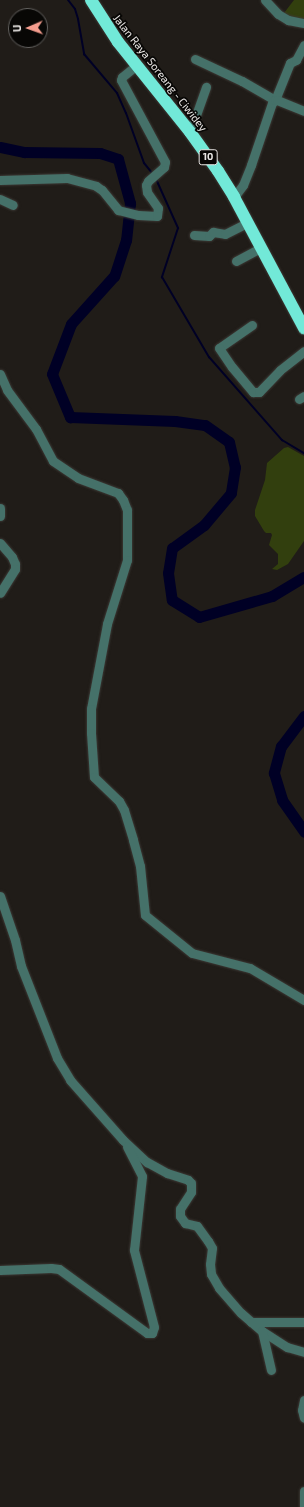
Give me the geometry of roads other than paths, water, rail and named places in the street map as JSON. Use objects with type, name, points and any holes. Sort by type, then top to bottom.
[{"type":"highway","name":"Jalan Raya Soreang - Ciwidey","points":[[91,0],[114,37],[190,132],[234,196],[260,248],[304,328]]},
{"type":"street","points":[[265,0],[278,14],[288,20],[304,23]]},
{"type":"street","points":[[234,196],[243,185],[252,165],[268,112],[275,100],[290,63],[296,60],[304,45]]},
{"type":"street","points":[[195,59],[242,81],[275,100],[304,111]]},
{"type":"street","points":[[0,180],[67,178],[96,186],[102,190],[118,210],[151,217],[158,214],[158,208],[147,192],[146,185],[164,167],[165,162],[122,80],[122,77],[137,65]]},
{"type":"street","points":[[190,132],[206,87]]},
{"type":"street","points":[[0,199],[13,205]]},
{"type":"street","points":[[194,235],[209,236],[213,232],[225,234],[247,223]]},
{"type":"street","points":[[236,260],[260,248]]},
{"type":"street","points":[[252,325],[220,348],[232,367],[253,392],[259,392],[280,370],[304,351]]},
{"type":"street","points":[[0,374],[7,390],[36,429],[53,461],[78,478],[118,493],[127,510],[127,560],[125,572],[107,624],[91,709],[91,733],[94,777],[119,801],[124,810],[133,840],[140,866],[145,915],[192,953],[250,968],[304,1000]]},
{"type":"street","points":[[0,508],[0,516]]},
{"type":"street","points":[[0,543],[12,557],[15,564],[15,569],[0,592]]},
{"type":"street","points":[[0,896],[15,940],[21,966],[64,1070],[70,1080],[123,1140],[156,1168],[188,1180],[191,1183],[191,1192],[180,1209],[180,1216],[181,1220],[197,1226],[204,1234],[212,1248],[210,1264],[213,1278],[230,1302],[262,1331],[287,1347],[304,1352]]},
{"type":"street","points":[[0,1270],[59,1269],[147,1333],[152,1333],[154,1328],[134,1250],[142,1176],[123,1140]]},
{"type":"street","points":[[251,1322],[304,1322]]},
{"type":"street","points":[[262,1331],[271,1370]]},
{"type":"street","points":[[304,1400],[302,1410],[304,1418]]},
{"type":"street","points":[[304,1491],[304,1507]]},
{"type":"waterway","points":[[68,0],[75,9],[78,19],[84,54],[117,93],[144,163],[152,173]]},
{"type":"waterway","points":[[0,147],[24,152],[100,153],[118,159],[130,203],[126,240],[114,276],[71,324],[52,374],[70,417],[175,421],[205,425],[229,442],[235,467],[231,493],[204,525],[172,548],[168,573],[172,600],[199,617],[272,596],[304,577]]},
{"type":"waterway","points":[[156,179],[178,228],[162,277],[209,357],[282,440],[304,453]]},
{"type":"waterway","points":[[304,716],[281,746],[274,773],[282,800],[304,832]]}]
